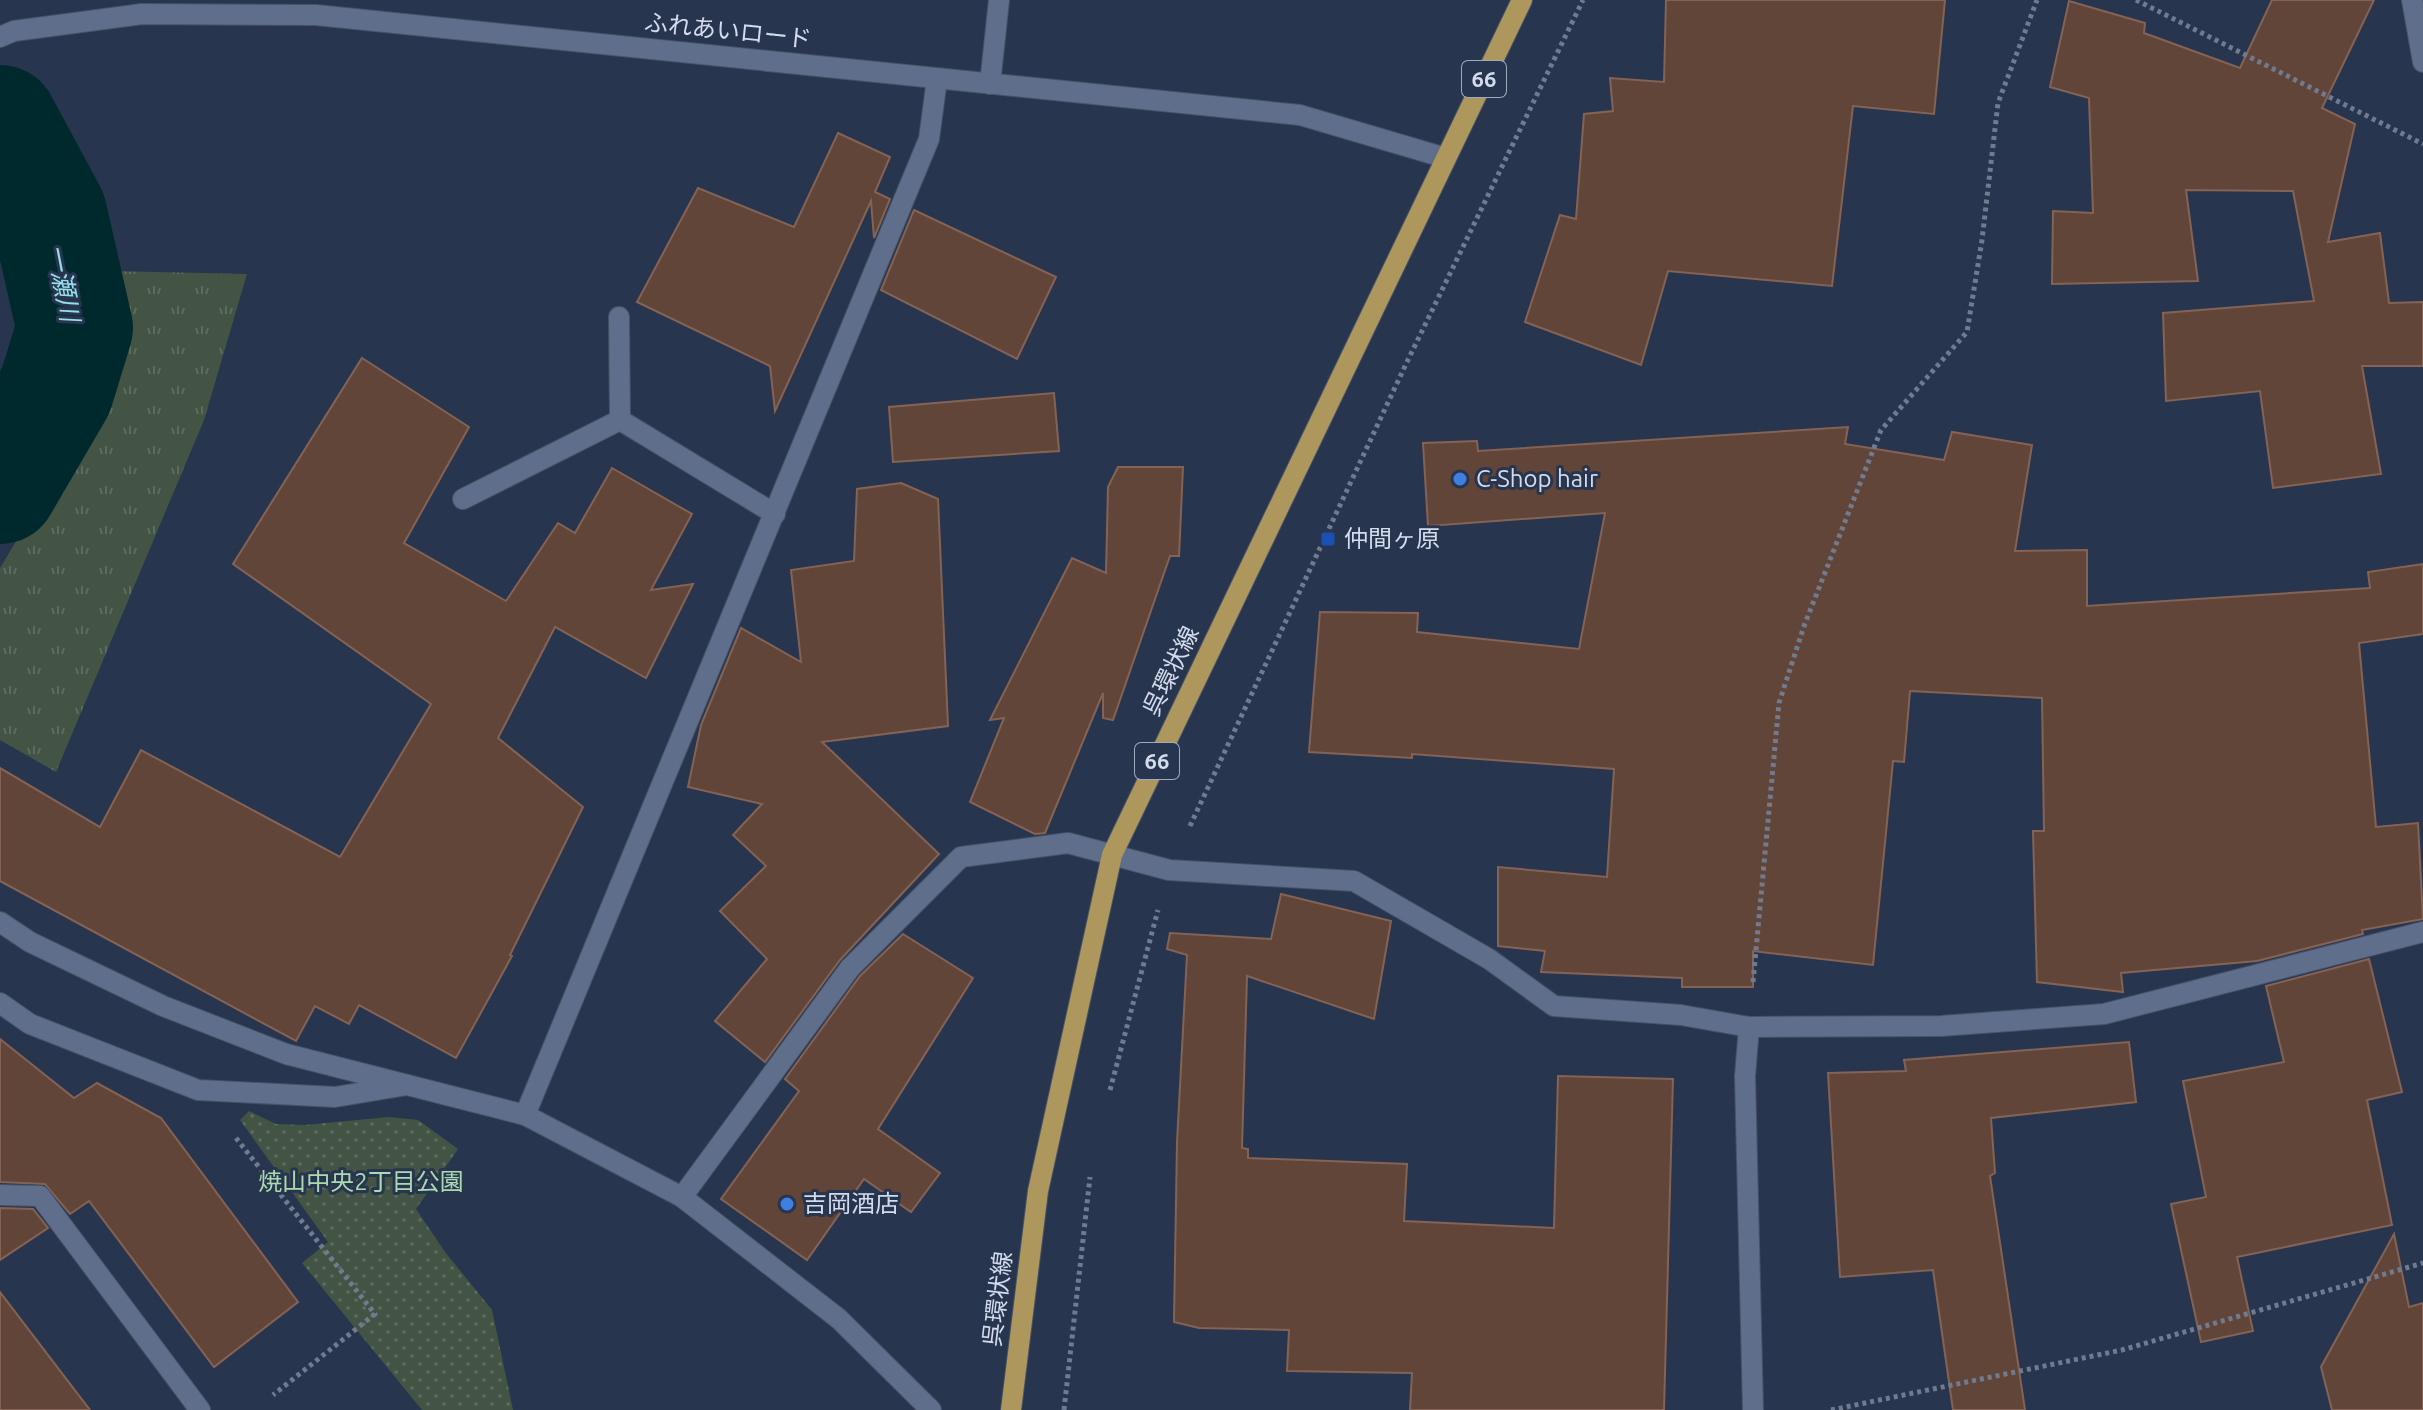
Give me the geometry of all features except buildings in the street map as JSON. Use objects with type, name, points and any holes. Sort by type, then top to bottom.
[{"type":"main road","name":"呉環状線","points":[[1011,1410],[1038,1191],[1112,855],[1522,0]]},
{"type":"street","points":[[990,84],[999,0]]},
{"type":"street","points":[[2412,0],[2423,62]]},
{"type":"street","name":"ふれあいロード","points":[[0,37],[14,31],[142,14],[316,15],[1300,115],[1446,158]]},
{"type":"street","points":[[525,1115],[929,139],[937,79]]},
{"type":"street","points":[[619,317],[620,420]]},
{"type":"street","points":[[620,420],[775,514]]},
{"type":"street","points":[[463,499],[620,420]]},
{"type":"street","points":[[682,1197],[850,968],[961,857],[1068,843],[1169,870],[1354,881],[1489,959],[1554,1006],[1681,1015],[1749,1027],[1941,1026],[2104,1014],[2423,932]]},
{"type":"street","points":[[0,922],[30,942],[163,1006],[286,1054],[525,1115],[682,1197],[839,1319],[931,1410]]},
{"type":"street","points":[[0,1003],[30,1024],[198,1090],[335,1097],[407,1085]]},
{"type":"street","points":[[1749,1027],[1745,1076],[1753,1410]]},
{"type":"street","points":[[0,1195],[40,1196],[200,1410]]},
{"type":"path","points":[[1109,1092],[1169,870],[1406,364],[1583,0]]},
{"type":"path","points":[[1749,1027],[1779,703],[1804,626],[1881,430],[1967,332],[1998,103],[2037,0]]},
{"type":"path","points":[[2136,0],[2423,144]]},
{"type":"path","points":[[198,1090],[375,1314],[273,1395]]},
{"type":"path","points":[[1064,1410],[1091,1166]]},
{"type":"path","points":[[1831,1410],[2122,1350],[2423,1263]]},
{"type":"green space","points":[[109,271],[247,274],[204,420],[56,772],[0,740],[0,568],[54,478],[105,330]]},
{"type":"green space","name":"焼山中央2丁目公園","points":[[249,1111],[276,1124],[305,1125],[389,1117],[418,1120],[458,1149],[416,1209],[445,1252],[492,1310],[513,1410],[422,1410],[302,1263],[328,1242],[240,1120]]},
{"type":"waterway","name":"一瀬川","points":[[0,123],[49,214],[75,328],[56,390],[0,486]]},
{"type":"place","name":"C-Shop hair","points":[[1460,479]]},
{"type":"place","name":"仲間ヶ原","points":[[1328,539]]},
{"type":"place","name":"吉岡酒店","points":[[787,1204]]}]
